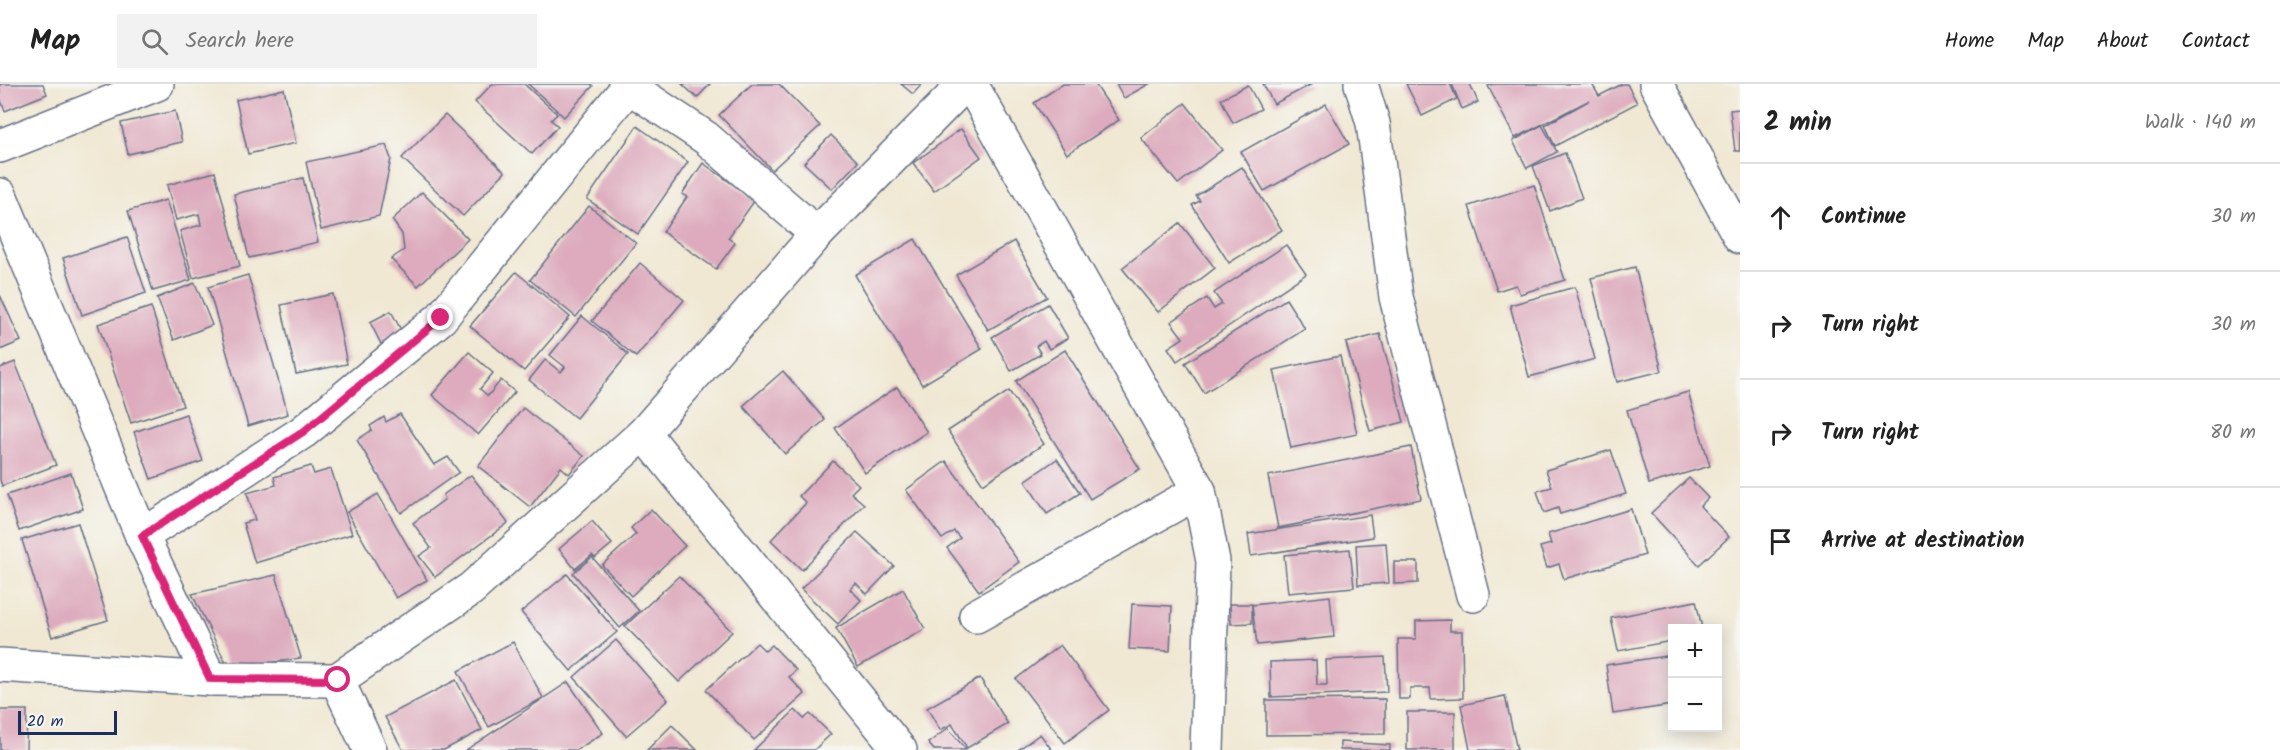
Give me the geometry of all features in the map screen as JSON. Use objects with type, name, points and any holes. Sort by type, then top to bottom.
[{"type":"street","points":[[0,146],[156,84]]},
{"type":"street","points":[[0,665],[210,679],[338,680],[471,589],[644,433],[817,234],[965,84]]},
{"type":"street","points":[[971,84],[1199,491],[1213,561],[1207,750]]},
{"type":"street","points":[[1361,84],[1372,123],[1396,297],[1473,595]]},
{"type":"street","points":[[1656,84],[1740,237]]},
{"type":"street","points":[[142,536],[303,432],[441,318],[626,86],[706,138],[817,234]]},
{"type":"street","points":[[0,195],[142,536],[210,679]]},
{"type":"street","points":[[644,433],[900,750]]},
{"type":"street","points":[[976,616],[1199,491]]},
{"type":"street","points":[[338,680],[370,750]]},
{"type":"building","points":[[0,84],[43,84],[47,94],[5,111],[0,98]]},
{"type":"building","points":[[492,84],[524,84],[557,114],[551,120],[558,126],[532,154],[475,102]]},
{"type":"building","points":[[528,84],[591,84],[593,86],[564,117]]},
{"type":"building","points":[[682,84],[710,84],[697,98]]},
{"type":"building","points":[[752,84],[779,84],[820,126],[772,170],[719,115]]},
{"type":"building","points":[[901,84],[922,84],[913,94]]},
{"type":"building","points":[[1063,84],[1095,84],[1119,120],[1067,154],[1034,103]]},
{"type":"building","points":[[1116,84],[1149,84],[1124,98]]},
{"type":"building","points":[[1263,84],[1312,84],[1274,104]]},
{"type":"building","points":[[1406,84],[1450,84],[1457,99],[1422,116]]},
{"type":"building","points":[[1452,84],[1470,84],[1478,102],[1462,109]]},
{"type":"building","points":[[1493,84],[1592,84],[1599,96],[1622,84],[1627,84],[1637,103],[1555,146],[1545,125],[1590,100],[1515,138],[1488,86]]},
{"type":"building","points":[[1248,85],[1261,109],[1233,123],[1221,99]]},
{"type":"building","points":[[284,89],[296,143],[248,154],[236,100]]},
{"type":"building","points":[[1185,103],[1222,150],[1178,184],[1141,138]]},
{"type":"building","points":[[1326,104],[1349,144],[1264,191],[1241,152]]},
{"type":"building","points":[[1740,109],[1740,151],[1735,151],[1730,110]]},
{"type":"building","points":[[175,111],[182,142],[128,154],[121,123]]},
{"type":"building","points":[[445,115],[505,172],[463,216],[402,158]]},
{"type":"building","points":[[1542,125],[1557,152],[1527,168],[1513,141]]},
{"type":"building","points":[[637,126],[688,162],[638,234],[587,199]]},
{"type":"building","points":[[961,129],[981,157],[934,191],[913,163]]},
{"type":"building","points":[[831,135],[858,162],[832,189],[804,163]]},
{"type":"building","points":[[386,145],[391,159],[379,216],[321,230],[306,162]]},
{"type":"building","points":[[1565,153],[1582,198],[1550,211],[1533,166]]},
{"type":"building","points":[[703,163],[755,200],[728,238],[735,243],[716,269],[663,232],[687,197],[682,194]]},
{"type":"building","points":[[1242,167],[1282,230],[1229,263],[1192,205],[1200,201],[1196,196]]},
{"type":"building","points":[[215,172],[240,266],[193,278],[180,231],[201,225],[199,214],[176,220],[167,185]]},
{"type":"building","points":[[303,178],[318,242],[249,258],[234,194]]},
{"type":"building","points":[[1534,185],[1565,280],[1520,294],[1516,285],[1497,291],[1469,206]]},
{"type":"building","points":[[422,192],[468,239],[418,286],[391,259],[404,250],[402,234],[392,220]]},
{"type":"building","points":[[166,200],[191,280],[153,291],[128,211]]},
{"type":"building","points":[[589,206],[636,243],[576,317],[530,280]]},
{"type":"building","points":[[1180,223],[1215,268],[1158,312],[1122,268]]},
{"type":"building","points":[[127,237],[146,293],[82,315],[63,258]]},
{"type":"building","points":[[915,239],[982,349],[922,385],[855,275]]},
{"type":"building","points":[[1014,241],[1047,297],[988,330],[956,275]]},
{"type":"building","points":[[1286,245],[1306,274],[1177,361],[1168,348],[1183,338],[1171,322],[1207,298],[1214,309],[1222,304],[1214,293]]},
{"type":"building","points":[[640,263],[684,300],[636,357],[592,321]]},
{"type":"building","points":[[1635,267],[1662,371],[1617,382],[1591,278]]},
{"type":"building","points":[[516,272],[570,317],[524,371],[470,326]]},
{"type":"building","points":[[248,275],[288,414],[248,426],[208,287]]},
{"type":"building","points":[[195,283],[212,325],[174,340],[157,298]]},
{"type":"building","points":[[1575,287],[1595,359],[1529,377],[1510,305]]},
{"type":"building","points":[[333,294],[347,364],[296,374],[281,305]]},
{"type":"building","points":[[0,295],[21,341],[0,350]]},
{"type":"building","points":[[1286,299],[1305,329],[1204,393],[1185,363]]},
{"type":"building","points":[[1048,304],[1068,338],[1049,349],[1044,341],[1036,346],[1041,354],[1011,371],[992,337]]},
{"type":"building","points":[[151,307],[183,406],[131,423],[98,324]]},
{"type":"building","points":[[391,311],[403,334],[381,344],[370,322]]},
{"type":"building","points":[[582,316],[628,354],[576,418],[529,380],[545,360],[561,372],[565,367],[550,355]]},
{"type":"building","points":[[1380,334],[1404,422],[1370,431],[1346,343]]},
{"type":"building","points":[[1065,350],[1140,469],[1090,499],[1016,381]]},
{"type":"building","points":[[469,352],[493,373],[480,389],[488,396],[501,380],[515,392],[478,435],[432,395]]},
{"type":"building","points":[[1340,356],[1357,434],[1291,448],[1274,370]]},
{"type":"building","points":[[15,362],[56,465],[2,486],[0,480],[0,368]]},
{"type":"building","points":[[783,371],[825,420],[785,454],[743,406]]},
{"type":"building","points":[[897,387],[927,432],[865,473],[835,428]]},
{"type":"building","points":[[1009,391],[1044,444],[983,484],[948,431]]},
{"type":"building","points":[[1688,392],[1710,466],[1649,484],[1627,410]]},
{"type":"building","points":[[523,408],[584,456],[569,474],[561,467],[530,507],[478,466]]},
{"type":"building","points":[[186,414],[203,461],[151,479],[134,432]]},
{"type":"building","points":[[400,414],[434,465],[448,457],[459,472],[401,513],[357,440],[372,430],[370,426],[384,417],[386,422]]},
{"type":"building","points":[[1411,447],[1421,499],[1278,528],[1268,476]]},
{"type":"building","points":[[1611,450],[1626,494],[1560,514],[1558,508],[1544,513],[1537,491],[1552,487],[1546,470]]},
{"type":"building","points":[[1057,459],[1080,493],[1047,514],[1025,481]]},
{"type":"building","points":[[833,461],[859,485],[851,493],[864,504],[802,570],[771,540],[806,503],[799,496]]},
{"type":"building","points":[[946,461],[1019,562],[979,591],[947,548],[960,538],[954,531],[942,539],[906,490]]},
{"type":"building","points":[[311,466],[314,474],[331,469],[352,534],[255,563],[243,523],[255,520],[247,493],[276,485],[274,477]]},
{"type":"building","points":[[71,473],[83,509],[19,531],[7,495]]},
{"type":"building","points":[[471,475],[508,523],[435,577],[419,556],[431,548],[413,523],[445,499],[443,495]]},
{"type":"building","points":[[1689,478],[1708,498],[1700,506],[1729,537],[1699,565],[1651,513]]},
{"type":"building","points":[[378,494],[427,580],[396,598],[347,512]]},
{"type":"building","points":[[651,509],[685,546],[631,596],[602,565],[636,534],[631,528]]},
{"type":"building","points":[[1631,509],[1645,555],[1564,579],[1559,564],[1547,568],[1540,547],[1551,544],[1548,534]]},
{"type":"building","points":[[1370,515],[1373,537],[1251,556],[1248,534]]},
{"type":"building","points":[[592,521],[612,544],[595,558],[592,555],[575,569],[559,549]]},
{"type":"building","points":[[78,523],[108,620],[52,637],[22,540]]},
{"type":"building","points":[[857,532],[894,566],[867,594],[856,583],[850,589],[861,600],[838,624],[801,589]]},
{"type":"building","points":[[1386,543],[1389,583],[1358,585],[1356,545]]},
{"type":"building","points":[[1350,549],[1354,587],[1288,593],[1284,555]]},
{"type":"building","points":[[592,557],[639,611],[620,628],[573,573]]},
{"type":"building","points":[[1394,562],[1418,562],[1418,583],[1394,584]]},
{"type":"building","points":[[567,574],[617,632],[571,671],[521,612]]},
{"type":"building","points":[[276,575],[301,658],[229,669],[192,594]]},
{"type":"building","points":[[679,576],[732,632],[679,682],[625,626]]},
{"type":"building","points":[[903,589],[925,629],[858,667],[836,628]]},
{"type":"building","points":[[1330,596],[1334,637],[1257,645],[1252,605]]},
{"type":"building","points":[[1696,601],[1701,624],[1668,624],[1668,642],[1618,651],[1611,618]]},
{"type":"building","points":[[1132,604],[1172,606],[1170,651],[1129,649]]},
{"type":"building","points":[[1230,604],[1252,604],[1252,623],[1231,624]]},
{"type":"building","points":[[1450,620],[1450,631],[1462,631],[1463,698],[1431,699],[1430,688],[1410,688],[1410,699],[1399,699],[1398,639],[1416,639],[1416,621]]},
{"type":"building","points":[[616,640],[668,700],[626,736],[574,677]]},
{"type":"building","points":[[513,642],[543,698],[489,727],[458,671]]},
{"type":"building","points":[[757,643],[765,651],[772,645],[796,670],[789,677],[805,694],[754,740],[706,690]]},
{"type":"building","points":[[1060,645],[1109,710],[1065,743],[1016,679]]},
{"type":"building","points":[[1668,656],[1668,706],[1613,714],[1606,665]]},
{"type":"building","points":[[1385,657],[1387,692],[1271,697],[1270,662],[1316,660],[1317,685],[1327,685],[1326,660]]},
{"type":"building","points":[[980,678],[1008,724],[967,748],[952,724],[940,730],[927,708]]},
{"type":"building","points":[[456,680],[482,730],[444,750],[403,750],[385,717]]},
{"type":"building","points":[[568,682],[603,733],[577,750],[466,750]]},
{"type":"building","points":[[1505,696],[1517,750],[1470,750],[1461,705]]},
{"type":"building","points":[[1385,699],[1385,734],[1266,735],[1266,700]]},
{"type":"building","points":[[0,710],[27,710],[26,750],[0,750]]},
{"type":"building","points":[[795,710],[804,719],[810,714],[831,734],[814,750],[754,750]]},
{"type":"building","points":[[1407,712],[1455,712],[1455,750],[1407,750]]},
{"type":"building","points":[[672,725],[697,750],[647,750]]},
{"type":"building","points":[[948,728],[966,750],[934,750],[928,743]]},
{"type":"building","points":[[1040,734],[1052,750],[1018,750]]},
{"type":"building","points":[[1340,742],[1390,745],[1390,750],[1340,750]]},
{"type":"route","points":[[338,680],[210,679],[142,536],[303,432],[441,318]]}]
